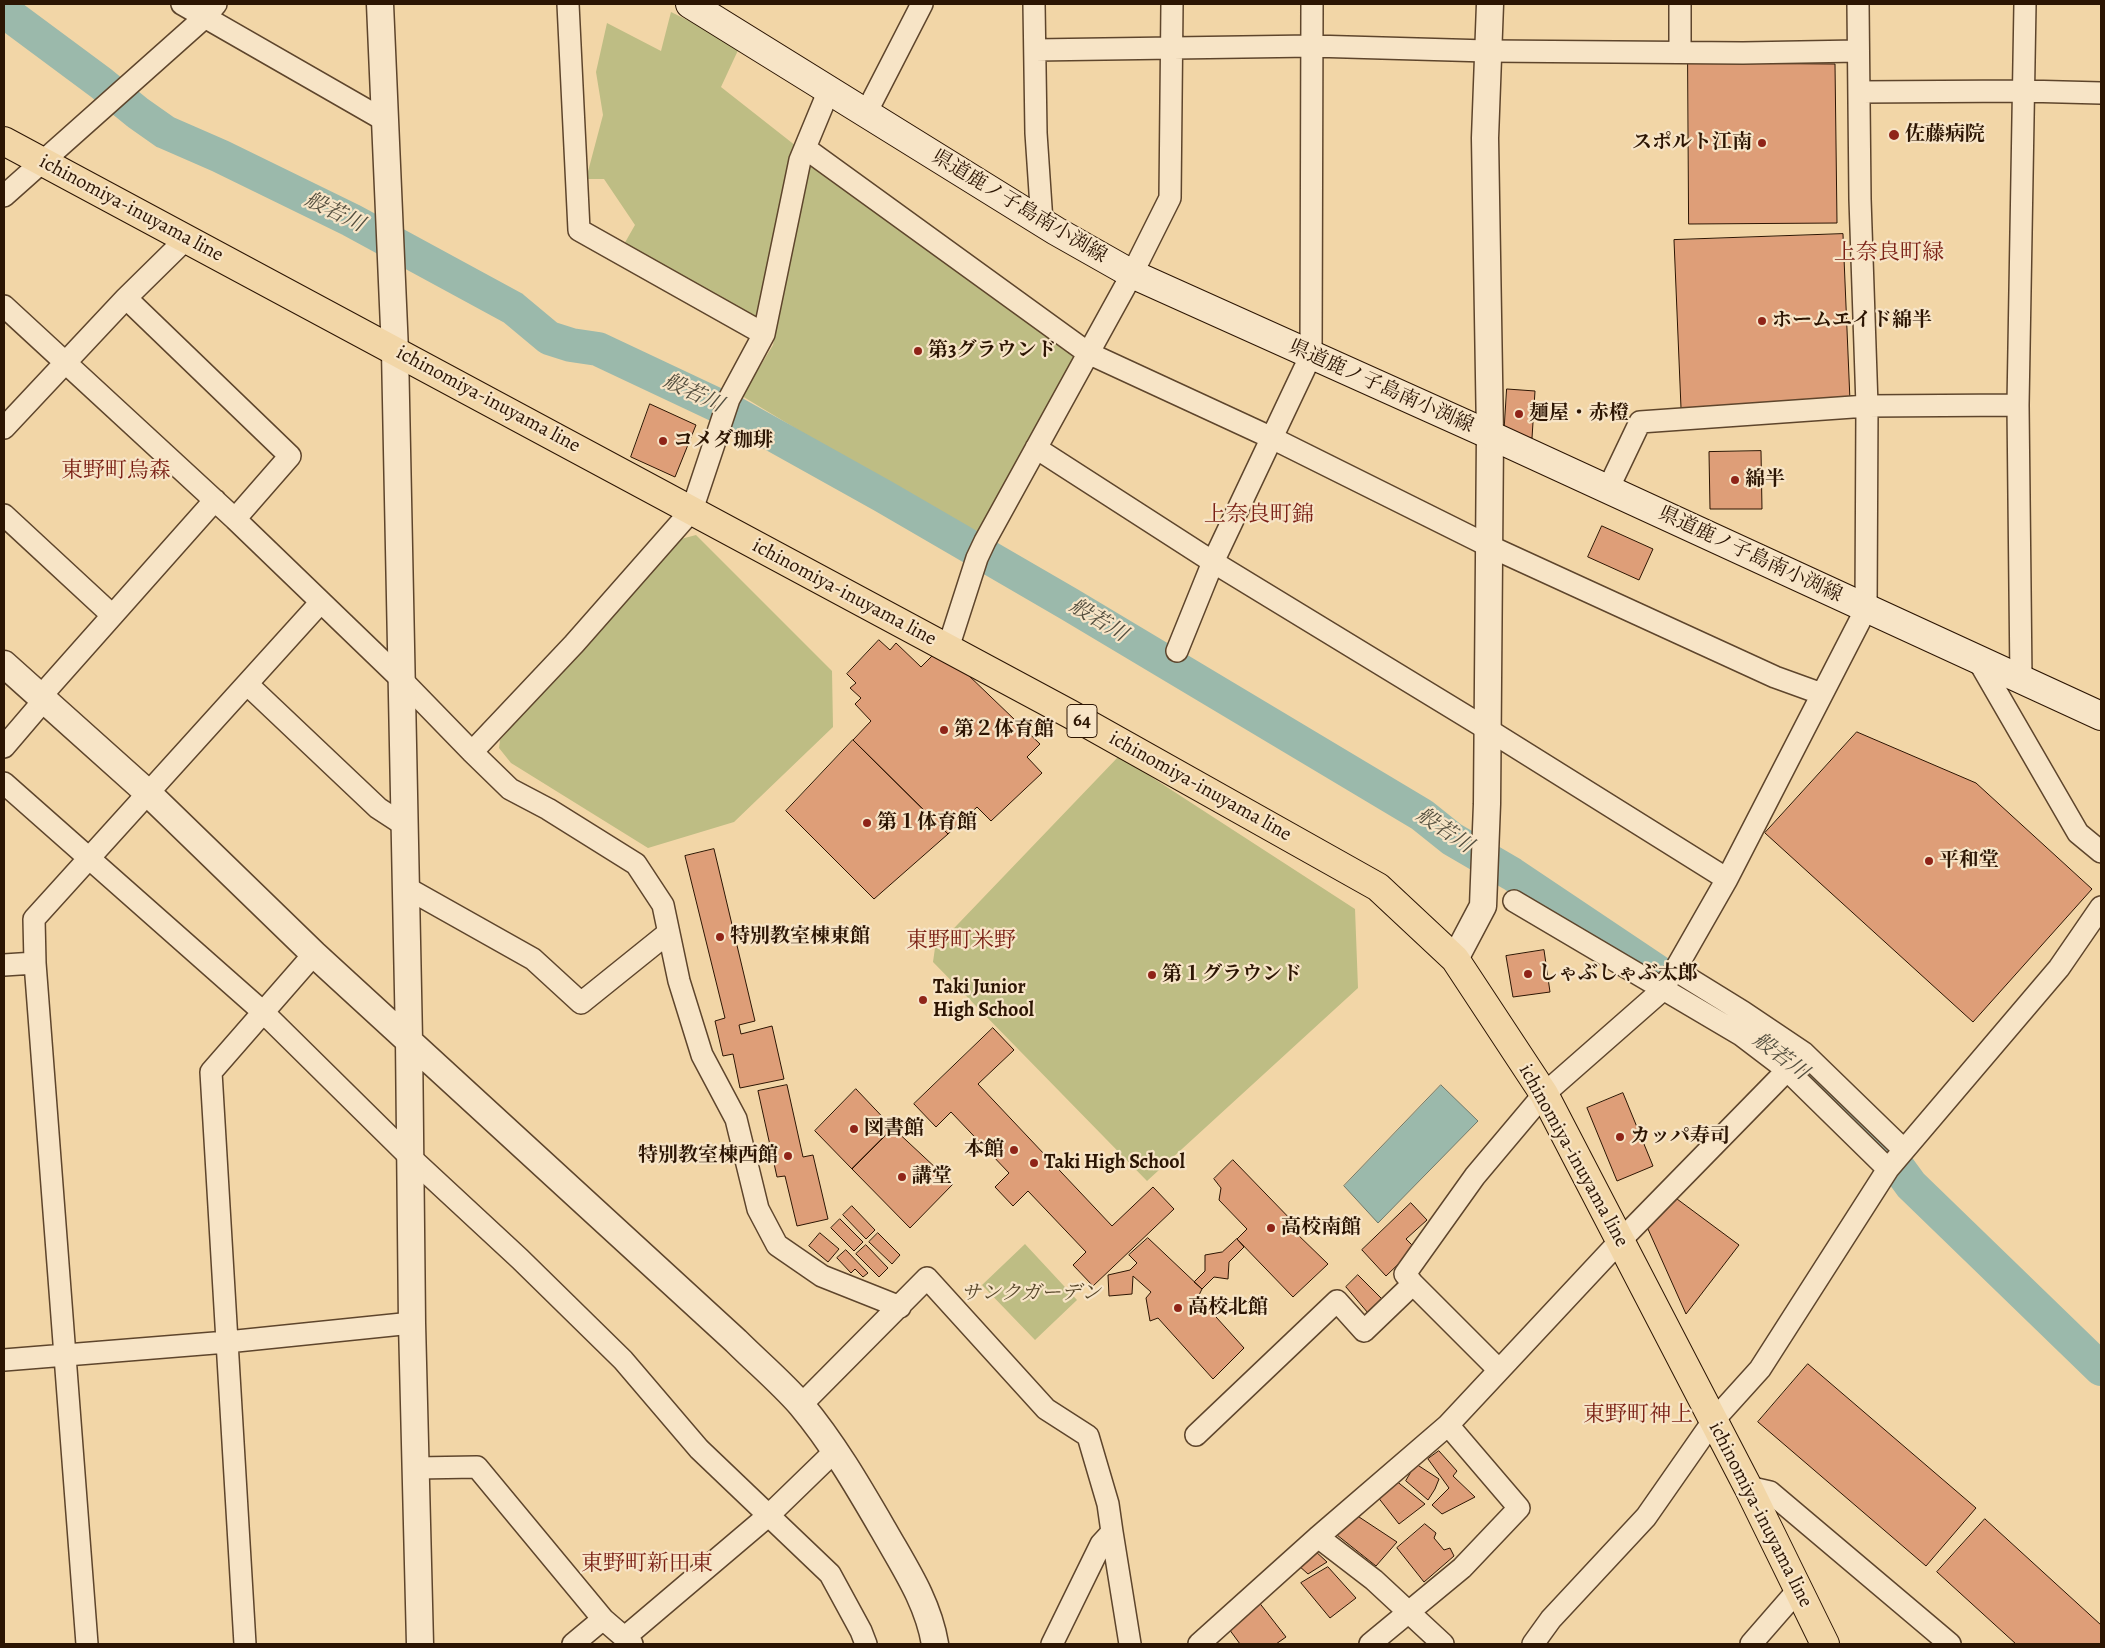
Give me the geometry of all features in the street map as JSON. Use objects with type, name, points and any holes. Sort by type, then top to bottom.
[{"type":"main road","name":"県道鹿ノ子島南小渕線","points":[[702,7],[866,113],[1042,222],[1132,274],[1490,435],[1866,610],[2101,716]]},
{"type":"main road","name":"ichinomiya-inuyama line","points":[[4,141],[1070,714],[1378,887],[1455,959],[1544,1094],[1748,1487],[1825,1644]]},
{"type":"street","points":[[182,4],[211,10],[384,120]]},
{"type":"street","points":[[380,4],[395,350],[409,1040],[412,1323],[420,1644]]},
{"type":"street","points":[[568,4],[579,230],[764,334]]},
{"type":"street","points":[[866,113],[922,4]]},
{"type":"street","points":[[1034,4],[1036,133],[1042,222]]},
{"type":"street","points":[[948,648],[981,550],[1132,274],[1170,198],[1172,4]]},
{"type":"street","points":[[1177,651],[1213,562],[1311,355],[1312,4]]},
{"type":"street","points":[[1455,959],[1483,906],[1490,435],[1485,138],[1490,4]]},
{"type":"street","points":[[1680,4],[1680,52]]},
{"type":"street","points":[[1499,1370],[1405,1274],[1475,1176],[1544,1094],[1653,998],[1675,970],[1727,879],[1866,610],[1867,406],[1860,199],[1858,4]]},
{"type":"street","points":[[2021,680],[2018,405],[2025,4]]},
{"type":"street","points":[[4,196],[211,10]]},
{"type":"street","points":[[1035,50],[1312,46],[1487,51],[1858,51]]},
{"type":"street","points":[[472,752],[574,644],[692,510],[720,421],[729,399],[764,334],[804,148],[829,90]]},
{"type":"street","points":[[1860,92],[2024,91],[2101,93]]},
{"type":"street","points":[[804,148],[1088,353],[1272,438],[1489,546],[1775,677],[1822,694]]},
{"type":"street","points":[[4,428],[126,298],[186,238]]},
{"type":"street","points":[[126,298],[290,456],[235,519]]},
{"type":"street","points":[[4,306],[235,519],[401,678],[510,789],[548,809],[636,864],[663,905],[679,981],[702,1055],[736,1119],[758,1209],[777,1245],[822,1276],[900,1307]]},
{"type":"street","points":[[1608,489],[1640,422],[1867,406],[2018,405]]},
{"type":"street","points":[[1036,448],[1213,562],[1487,729],[1727,879]]},
{"type":"street","points":[[4,746],[112,615],[214,500]]},
{"type":"street","points":[[4,514],[112,615]]},
{"type":"street","points":[[88,1644],[35,963],[34,919],[321,602]]},
{"type":"street","points":[[1978,660],[2078,833],[2101,852]]},
{"type":"street","points":[[4,664],[148,793],[314,954],[736,1341],[801,1405],[835,1451],[865,1498],[922,1598],[932,1626],[935,1644]]},
{"type":"street","points":[[247,684],[378,808],[404,825]]},
{"type":"street","points":[[4,783],[263,1012],[410,1157],[520,1259],[623,1360],[699,1449],[830,1574],[866,1644]]},
{"type":"street","points":[[406,887],[533,959],[581,1003],[668,933]]},
{"type":"street","points":[[1514,901],[1741,1035],[1787,1070],[1888,1169]]},
{"type":"street","points":[[1533,1644],[1551,1618],[1646,1518],[1713,1421],[1760,1369],[1888,1169],[1903,1149],[2059,968],[2101,907]]},
{"type":"street","points":[[245,1644],[211,1072],[314,954]]},
{"type":"street","points":[[4,965],[35,963]]},
{"type":"street","points":[[1675,970],[1804,1053],[1903,1149]]},
{"type":"street","points":[[1199,1644],[1318,1537],[1448,1425],[1620,1241],[1804,1053]]},
{"type":"street","points":[[801,1405],[927,1278],[1046,1409],[1088,1436],[1108,1504],[1130,1644]]},
{"type":"street","points":[[1196,1434],[1337,1301],[1364,1331],[1413,1284]]},
{"type":"street","points":[[4,1360],[227,1342],[412,1323]]},
{"type":"street","points":[[1370,1644],[1462,1568],[1519,1508],[1448,1425]]},
{"type":"street","points":[[416,1468],[477,1467],[603,1619],[628,1641],[769,1515],[835,1451]]},
{"type":"street","points":[[1748,1487],[1770,1492],[1950,1644]]},
{"type":"street","points":[[1052,1644],[1101,1544],[1112,1532]]},
{"type":"street","points":[[1318,1537],[1374,1580],[1443,1644]]},
{"type":"street","points":[[1751,1644],[1798,1590]]},
{"type":"street","points":[[573,1644],[603,1619]]},
{"type":"green space","points":[[671,12],[740,46],[721,87],[796,146],[757,320],[623,246],[635,225],[604,179],[586,179],[603,115],[596,72],[607,23],[661,51]]},
{"type":"green space","name":"第3グラウンド","points":[[808,163],[1074,356],[975,537],[742,396],[773,345]]},
{"type":"green space","points":[[696,535],[832,671],[833,727],[734,822],[648,848],[511,763],[499,748],[500,740],[677,540]]},
{"type":"green space","name":"第１グラウンド","points":[[1119,756],[1355,909],[1358,988],[1147,1181],[933,962],[935,948]]},
{"type":"green space","name":"サンクガーデン","points":[[1025,1244],[1077,1300],[1035,1340],[982,1285]]},
{"type":"shaded area","points":[[1441,1085],[1478,1121],[1378,1223],[1344,1186]]},
{"type":"building","name":"スポルト江南","points":[[1688,63],[1835,64],[1837,223],[1689,224]]},
{"type":"building","name":"ホームエイド綿半","points":[[1843,234],[1850,401],[1681,408],[1674,240]]},
{"type":"building","name":"麺屋・赤橙","points":[[1507,389],[1535,391],[1532,438],[1504,437]]},
{"type":"building","name":"コメダ珈琲","points":[[650,404],[696,425],[675,477],[631,457]]},
{"type":"building","name":"綿半","points":[[1761,451],[1762,509],[1710,509],[1709,452]]},
{"type":"building","points":[[1602,526],[1653,549],[1639,580],[1588,557]]},
{"type":"building","name":"第２体育館","points":[[879,640],[890,650],[896,643],[921,667],[940,648],[1040,744],[1027,757],[1042,773],[991,821],[977,807],[948,834],[853,740],[871,721],[855,704],[861,698],[850,688],[856,683],[847,674]]},
{"type":"building","name":"平和堂","points":[[1857,732],[1976,783],[2092,889],[1973,1022],[1765,833]]},
{"type":"building","name":"第１体育館","points":[[853,740],[948,834],[874,899],[786,811]]},
{"type":"building","name":"特別教室棟東館","points":[[714,849],[755,1021],[739,1025],[741,1034],[772,1026],[784,1079],[740,1088],[733,1054],[723,1056],[715,1021],[725,1018],[685,856]]},
{"type":"building","name":"しゃぶしゃぶ太郎","points":[[1544,950],[1550,992],[1513,997],[1506,956]]},
{"type":"building","name":"本館","points":[[993,1028],[1014,1050],[978,1084],[1112,1226],[1153,1187],[1174,1209],[1093,1286],[1073,1265],[1086,1252],[1028,1191],[1013,1206],[995,1187],[1009,1173],[951,1112],[936,1127],[914,1104]]},
{"type":"building","name":"特別教室棟西館","points":[[787,1085],[803,1157],[813,1155],[828,1219],[797,1226],[785,1176],[777,1177],[758,1091]]},
{"type":"building","name":"図書館","points":[[856,1089],[893,1128],[852,1169],[815,1131]]},
{"type":"building","name":"カッパ寿司","points":[[1623,1093],[1653,1166],[1617,1181],[1587,1108]]},
{"type":"building","name":"講堂","points":[[893,1128],[953,1184],[910,1228],[852,1169]]},
{"type":"building","name":"高校南館","points":[[1233,1160],[1298,1227],[1294,1231],[1328,1264],[1293,1297],[1237,1239],[1247,1229],[1219,1200],[1221,1188],[1214,1179]]},
{"type":"building","points":[[1673,1196],[1739,1245],[1686,1314],[1648,1229]]},
{"type":"building","points":[[1411,1203],[1427,1220],[1406,1239],[1415,1248],[1386,1276],[1362,1250]]},
{"type":"building","points":[[852,1206],[875,1230],[866,1239],[843,1215]]},
{"type":"building","points":[[840,1219],[863,1242],[854,1251],[831,1228]]},
{"type":"building","points":[[820,1233],[839,1249],[828,1262],[809,1246]]},
{"type":"building","points":[[878,1233],[900,1255],[892,1264],[869,1242]]},
{"type":"building","name":"高校北館","points":[[1148,1238],[1202,1289],[1198,1297],[1244,1348],[1213,1379],[1158,1318],[1150,1321],[1146,1298],[1151,1292],[1133,1276],[1132,1294],[1109,1296],[1108,1275],[1130,1270],[1137,1263],[1129,1255]]},
{"type":"building","points":[[1237,1239],[1244,1247],[1229,1262],[1228,1279],[1214,1277],[1202,1289],[1194,1282],[1205,1271],[1205,1255],[1222,1252]]},
{"type":"building","points":[[866,1245],[888,1268],[879,1277],[856,1254]]},
{"type":"building","points":[[846,1250],[868,1273],[863,1277],[855,1269],[851,1273],[837,1258]]},
{"type":"building","points":[[1358,1275],[1382,1299],[1368,1313],[1346,1287]]},
{"type":"building","points":[[1808,1364],[1976,1508],[1926,1566],[1758,1422]]},
{"type":"building","points":[[1439,1451],[1457,1471],[1453,1476],[1475,1497],[1442,1514],[1432,1505],[1449,1488],[1428,1459]]},
{"type":"building","points":[[1416,1464],[1439,1479],[1428,1500],[1406,1481]]},
{"type":"building","points":[[1395,1480],[1425,1504],[1399,1524],[1377,1496]]},
{"type":"building","points":[[1353,1513],[1397,1542],[1376,1566],[1337,1535]]},
{"type":"building","points":[[1985,1519],[2101,1625],[2101,1644],[2016,1644],[1937,1572]]},
{"type":"building","points":[[1425,1524],[1436,1533],[1434,1538],[1444,1550],[1450,1548],[1454,1556],[1424,1582],[1397,1548]]},
{"type":"building","points":[[1314,1550],[1327,1562],[1308,1574],[1298,1565]]},
{"type":"building","points":[[1328,1567],[1356,1598],[1330,1618],[1301,1583]]},
{"type":"building","points":[[1258,1601],[1286,1637],[1276,1644],[1240,1644],[1229,1629]]},
{"type":"waterway","name":"般若川","points":[[4,11],[165,132],[220,156],[351,220],[513,308],[549,338],[571,345],[598,349],[736,414],[883,496],[1069,604],[1422,815],[1452,839],[1512,874],[1697,998]]},
{"type":"waterway","name":"般若川","points":[[1782,1057],[1810,1078],[1881,1144],[1911,1185],[2101,1369]]},
{"type":"place","name":"佐藤病院","points":[[1894,135]]},
{"type":"place","name":"スポルト江南","points":[[1762,143]]},
{"type":"place","name":"ホームエイド綿半","points":[[1762,321]]},
{"type":"place","name":"第3グラウンド","points":[[918,351]]},
{"type":"place","name":"麺屋・赤橙","points":[[1519,414]]},
{"type":"place","name":"コメダ珈琲","points":[[663,441]]},
{"type":"place","name":"綿半","points":[[1735,480]]},
{"type":"place","name":"第２体育館","points":[[944,730]]},
{"type":"place","name":"第１体育館","points":[[867,823]]},
{"type":"place","name":"平和堂","points":[[1929,861]]},
{"type":"place","name":"特別教室棟東館","points":[[720,937]]},
{"type":"place","name":"しゃぶしゃぶ太郎","points":[[1528,974]]},
{"type":"place","name":"第１グラウンド","points":[[1152,975]]},
{"type":"place","name":"Taki Junior High School","points":[[923,1000]]},
{"type":"place","name":"図書館","points":[[854,1129]]},
{"type":"place","name":"カッパ寿司","points":[[1620,1137]]},
{"type":"place","name":"本館","points":[[1014,1150]]},
{"type":"place","name":"特別教室棟西館","points":[[788,1156]]},
{"type":"place","name":"Taki High School","points":[[1034,1163]]},
{"type":"place","name":"講堂","points":[[902,1177]]},
{"type":"place","name":"高校南館","points":[[1271,1228]]},
{"type":"place","name":"高校北館","points":[[1178,1308]]},
{"type":"district","name":"上奈良町緑","points":[[1889,254]]},
{"type":"district","name":"東野町烏森","points":[[116,472]]},
{"type":"district","name":"上奈良町錦","points":[[1259,516]]},
{"type":"district","name":"東野町米野","points":[[961,942]]},
{"type":"district","name":"東野町神上","points":[[1638,1416]]},
{"type":"district","name":"東野町新田東","points":[[647,1565]]}]
